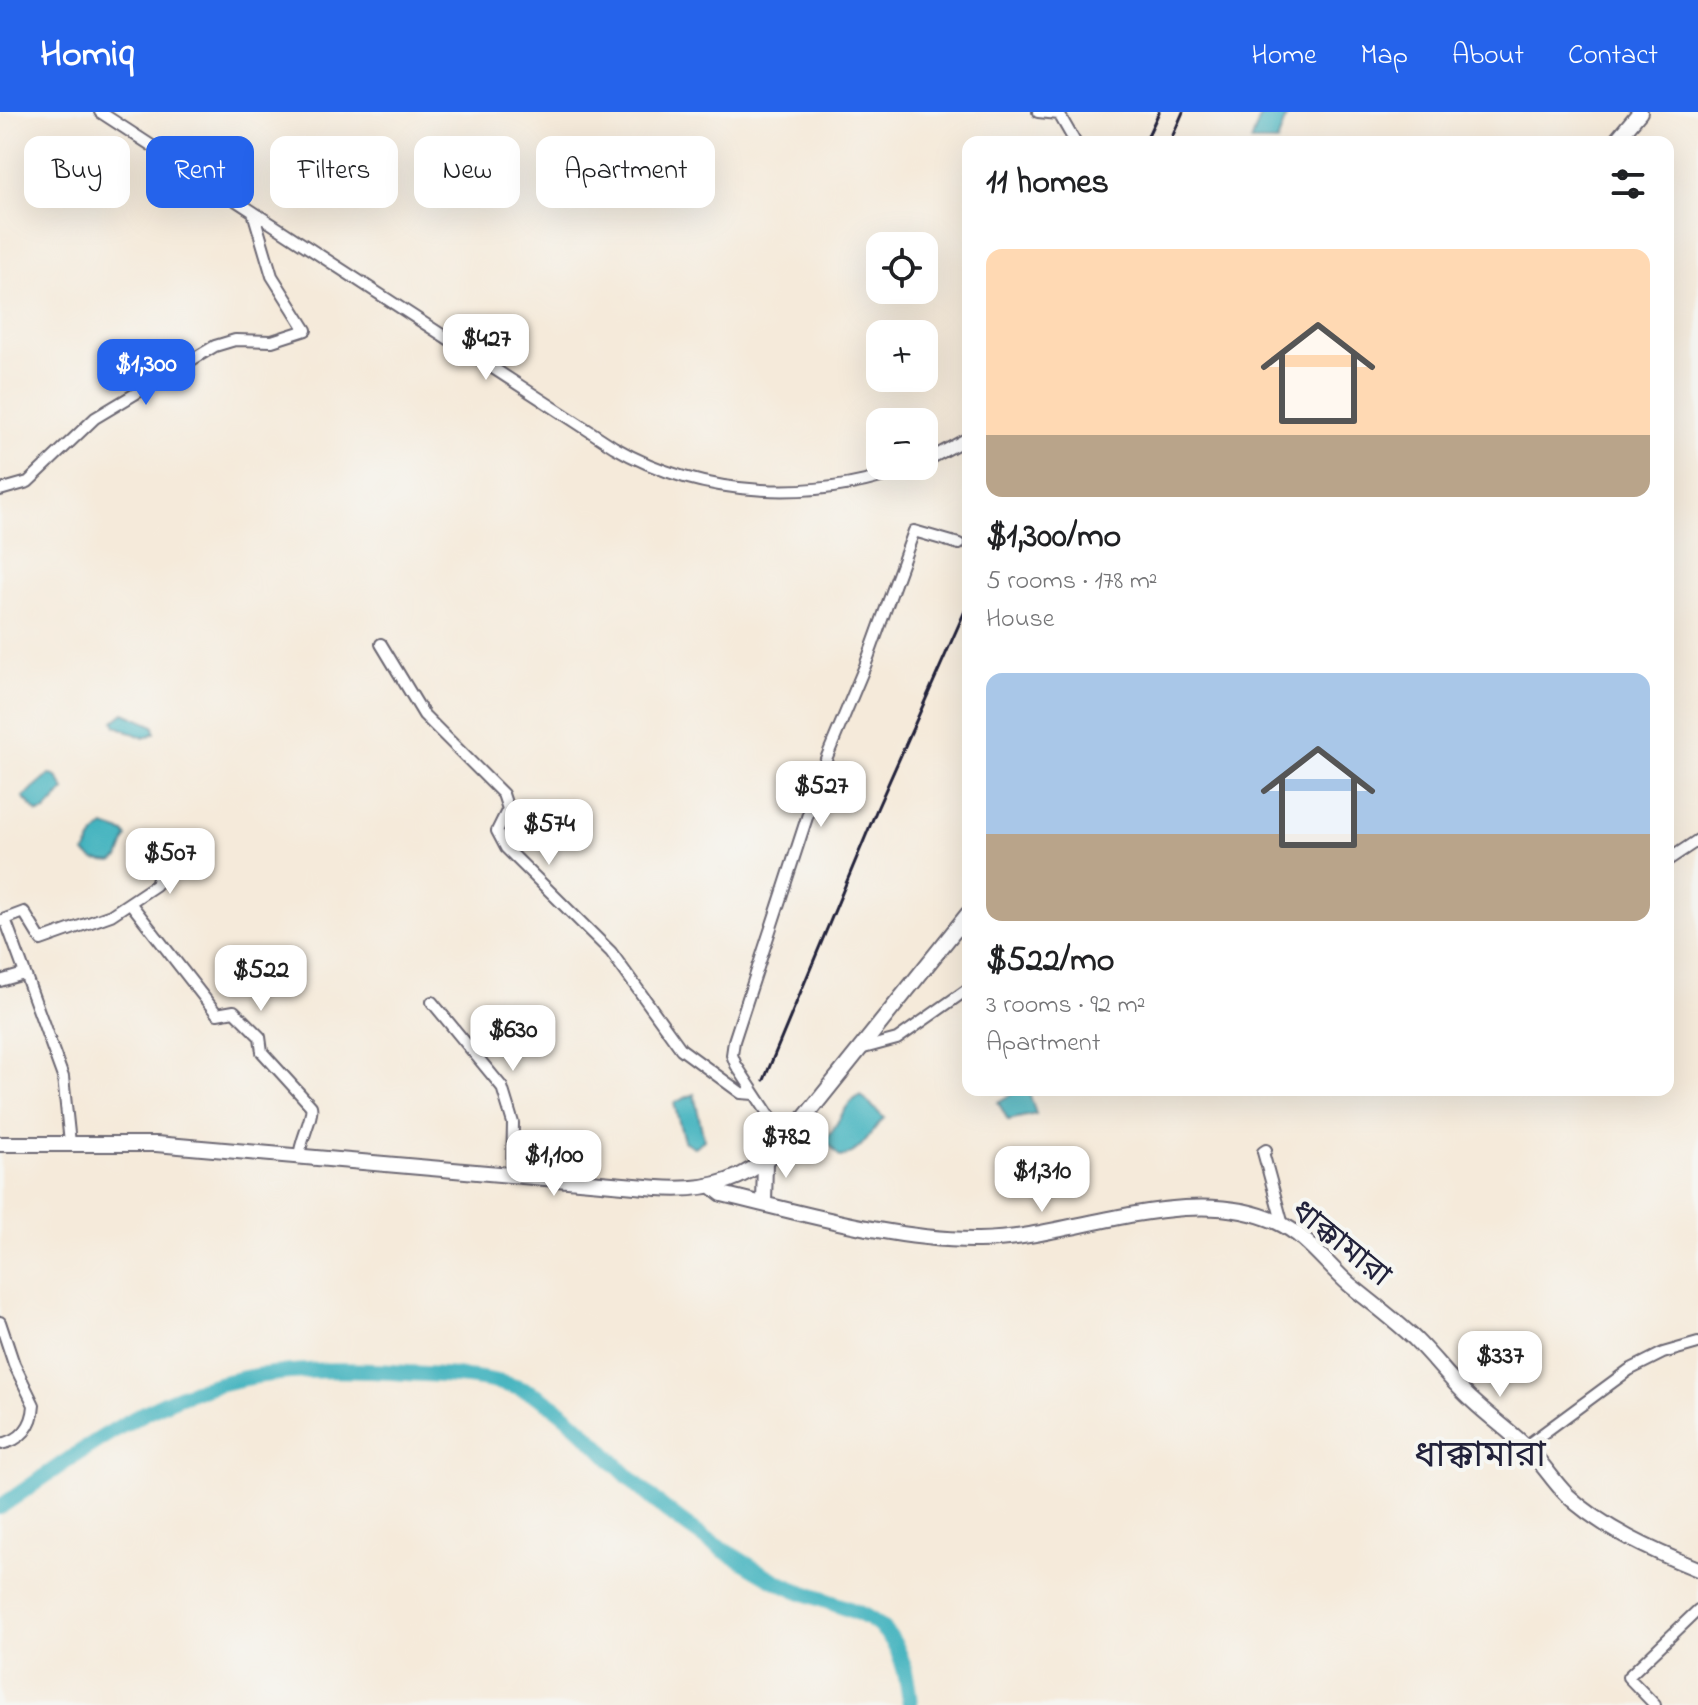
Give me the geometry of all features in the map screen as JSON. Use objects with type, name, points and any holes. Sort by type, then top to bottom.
[{"type":"street","points":[[100,112],[614,447],[656,470],[720,485],[799,490],[866,480]]},
{"type":"street","points":[[1038,112],[1059,114],[1072,136]]},
{"type":"street","points":[[1620,136],[1640,112]]},
{"type":"street","points":[[0,490],[28,482],[95,418],[215,346],[235,340],[272,341],[306,330],[272,276],[253,212]]},
{"type":"street","points":[[938,454],[962,441]]},
{"type":"street","points":[[786,1141],[733,1060],[734,1041],[826,759],[865,666],[914,531],[959,544]]},
{"type":"street","points":[[381,644],[424,715],[503,794],[508,809],[497,831],[506,848],[596,935],[634,979],[681,1049],[741,1093],[754,1094]]},
{"type":"street","points":[[1674,856],[1698,840]]},
{"type":"street","points":[[70,1143],[66,1088],[2,920],[28,913],[41,940],[101,920],[131,904],[156,885],[164,859]]},
{"type":"street","points":[[131,904],[217,1014],[234,1011],[257,1033],[262,1052],[311,1106],[312,1115],[301,1135],[299,1157]]},
{"type":"street","points":[[0,1144],[156,1144],[667,1189],[713,1187],[743,1176],[765,1162],[786,1141],[962,922]]},
{"type":"street","points":[[0,981],[24,974]]},
{"type":"street","points":[[860,1049],[897,1039],[962,993]]},
{"type":"street","points":[[432,1002],[502,1087],[513,1123],[512,1175]]},
{"type":"street","points":[[1266,1150],[1263,1152],[1267,1170],[1283,1225]]},
{"type":"street","points":[[764,1203],[765,1162]]},
{"type":"street","name":"ধাক্কামারা","points":[[713,1187],[722,1194],[913,1234],[974,1240],[1024,1237],[1111,1219],[1185,1209],[1247,1213],[1283,1225],[1393,1319],[1471,1400],[1526,1446],[1568,1496],[1642,1545],[1698,1569]]},
{"type":"street","points":[[0,1322],[14,1364],[34,1405],[24,1433],[12,1442],[0,1444]]},
{"type":"street","points":[[1526,1446],[1629,1370],[1663,1353],[1698,1343]]},
{"type":"street","points":[[1655,1705],[1628,1677],[1698,1610]]},
{"type":"water","points":[[1262,112],[1288,112],[1279,136],[1253,136]]},
{"type":"water","points":[[124,713],[154,726],[155,733],[144,738],[116,726],[114,721]]},
{"type":"water","points":[[50,774],[57,777],[65,790],[45,811],[38,813],[23,797]]},
{"type":"water","points":[[104,826],[125,833],[127,837],[119,858],[112,862],[94,860],[85,853],[94,835]]},
{"type":"water","points":[[694,1094],[704,1140],[694,1147],[684,1141],[674,1103]]},
{"type":"water","points":[[861,1095],[884,1118],[860,1147],[840,1157],[825,1140],[849,1104]]},
{"type":"water","points":[[1008,1096],[1030,1096],[1036,1114],[1008,1120],[998,1102]]},
{"type":"waterway","points":[[0,1507],[125,1424],[169,1401],[227,1382],[286,1372],[347,1370],[498,1382],[527,1391],[557,1408],[655,1501],[717,1546],[782,1584],[870,1619],[885,1631],[897,1649],[905,1672],[910,1705]]},
{"type":"railway","points":[[1148,136],[1159,112]]},
{"type":"railway","points":[[1173,136],[1183,112]]},
{"type":"railway","points":[[764,1080],[877,809],[962,618]]},
{"type":"district","name":"ধাক্কামারা","points":[[1480,1453]]}]
